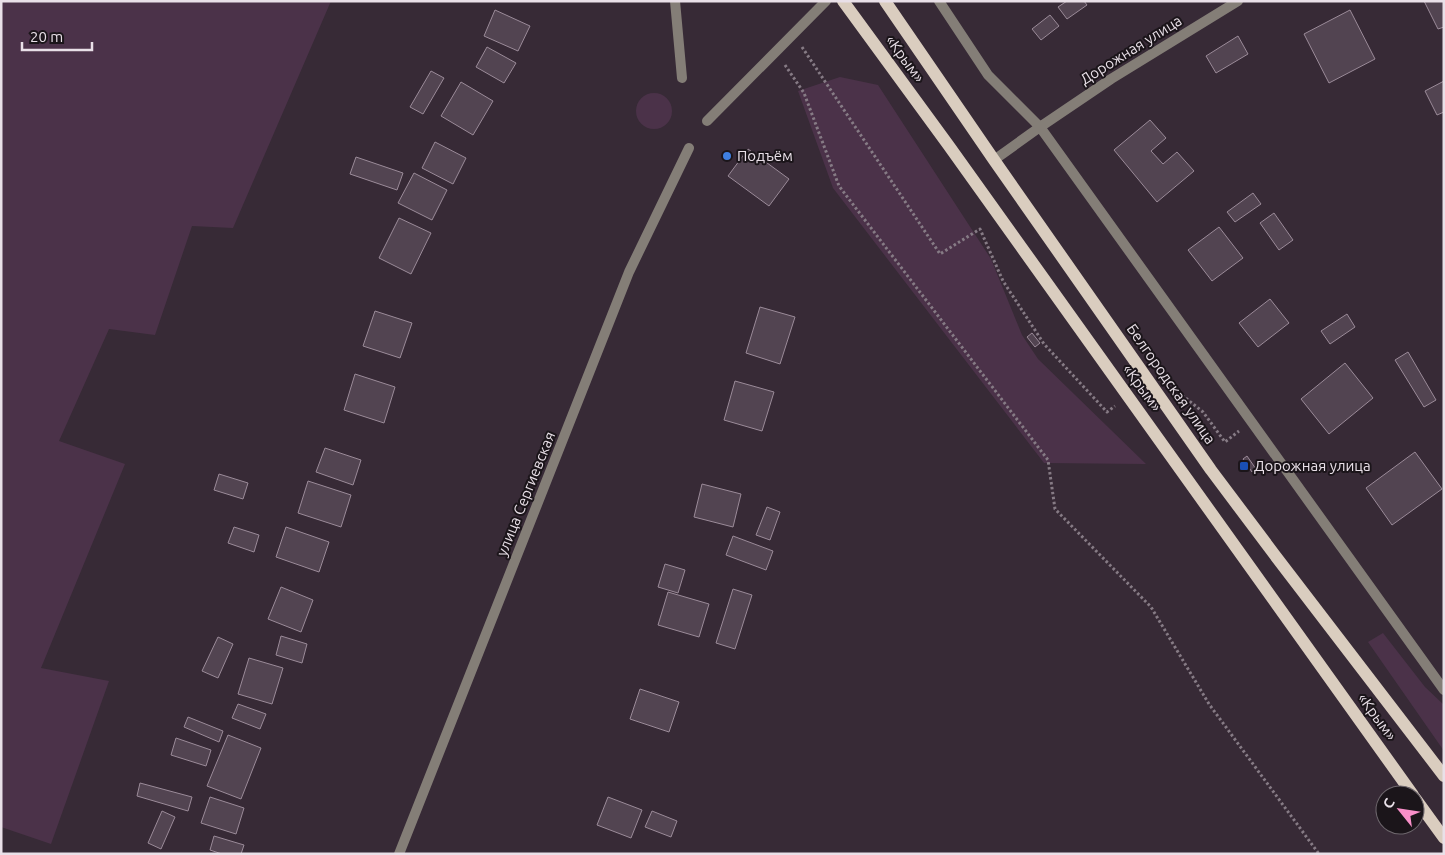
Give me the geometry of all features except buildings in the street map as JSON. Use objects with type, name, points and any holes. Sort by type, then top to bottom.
[{"type":"main road","name":"«Крым»","points":[[843,1],[1406,785]]},
{"type":"main road","name":"Белгородская улица","points":[[885,1],[1211,470],[1444,776]]},
{"type":"main road","name":"«Крым»","points":[[1425,811],[1444,838]]},
{"type":"street","points":[[675,1],[682,78]]},
{"type":"street","points":[[707,121],[826,1]]},
{"type":"street","points":[[939,1],[988,75],[1040,127],[1444,690]]},
{"type":"street","name":"Дорожная улица","points":[[994,160],[1111,79],[1238,1]]},
{"type":"street","name":"улица Сергиевская","points":[[399,854],[629,272],[689,148]]},
{"type":"path","points":[[794,34],[940,254]]},
{"type":"path","points":[[776,52],[804,93],[839,186],[1048,460],[1055,509],[1151,606],[1209,704],[1319,854]]},
{"type":"shaded area","points":[[1,1],[331,1],[233,228],[192,226],[155,335],[109,329],[59,441],[125,464],[41,668],[109,681],[51,844],[1,827]]},
{"type":"shaded area","points":[[840,77],[878,85],[991,259],[1022,335],[1038,359],[1146,464],[1044,463],[833,188],[798,91]]},
{"type":"shaded area","points":[[654,93],[666,99],[672,111],[666,123],[654,129],[642,123],[636,111],[642,99]]},
{"type":"shaded area","points":[[1383,633],[1425,687],[1444,705],[1444,751],[1368,642]]},
{"type":"place","name":"Подъём","points":[[727,156]]},
{"type":"place","name":"Дорожная улица","points":[[1244,466]]}]
